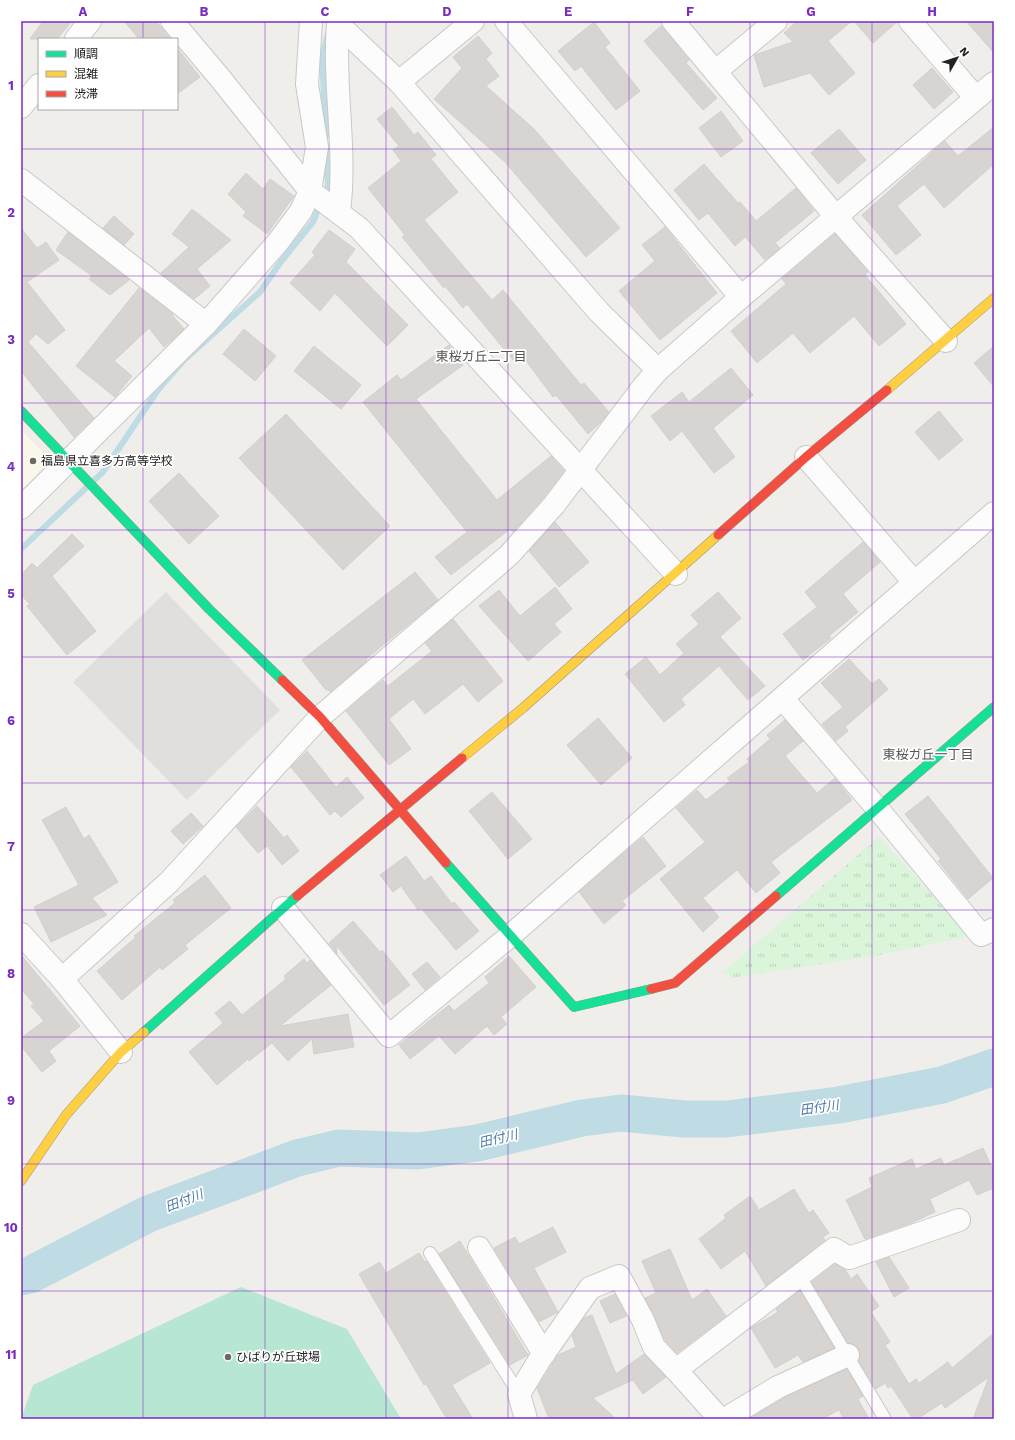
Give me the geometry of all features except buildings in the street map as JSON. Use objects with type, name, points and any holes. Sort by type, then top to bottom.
[{"type":"street","points":[[77,38],[90,21]]},
{"type":"street","points":[[172,21],[220,78],[310,191],[359,228],[580,471],[676,574]]},
{"type":"street","points":[[21,508],[206,324],[278,242],[302,211],[310,191],[317,147],[307,84],[311,21]]},
{"type":"street","points":[[399,82],[474,21]]},
{"type":"street","points":[[506,21],[741,297]]},
{"type":"street","points":[[673,21],[716,71],[836,218],[946,340]]},
{"type":"street","points":[[716,71],[776,21]]},
{"type":"street","points":[[910,21],[976,98]]},
{"type":"street","points":[[337,22],[336,52],[343,155],[339,212]]},
{"type":"street","points":[[337,22],[399,82],[599,312],[658,370]]},
{"type":"street","points":[[62,979],[169,882],[320,717],[509,555],[554,505],[644,386],[658,370],[741,297],[994,83]]},
{"type":"street","points":[[21,107],[38,86]]},
{"type":"street","points":[[21,180],[206,324]]},
{"type":"street","points":[[21,1181],[66,1115],[121,1052],[283,908],[401,812],[523,708],[676,574],[806,457],[994,298]]},
{"type":"street","points":[[21,411],[209,609],[320,717],[401,812],[574,1007],[675,983],[994,707]]},
{"type":"street","points":[[806,457],[914,582]]},
{"type":"street","points":[[283,908],[388,1036],[510,936],[994,513]]},
{"type":"street","points":[[783,699],[877,808],[981,935],[994,929]]},
{"type":"street","points":[[23,940],[62,979],[121,1052]]},
{"type":"street","points":[[676,1370],[834,1249],[849,1258],[959,1220]]},
{"type":"street","points":[[479,1248],[544,1354]]},
{"type":"street","points":[[526,1419],[519,1394],[544,1354],[590,1288],[619,1276],[643,1320],[654,1347],[720,1419]]},
{"type":"street","points":[[725,1419],[778,1387],[848,1355]]},
{"type":"lane","points":[[430,1253],[519,1394]]},
{"type":"lane","points":[[799,1275],[885,1419]]},
{"type":"shaded area","name":"福島県立喜多方高等学校","points":[[21,430],[46,455],[44,467],[21,490]]},
{"type":"shaded area","points":[[166,592],[280,710],[187,800],[73,682]]},
{"type":"green space","points":[[879,837],[970,936],[874,956],[731,978],[723,972]]},
{"type":"green space","name":"ひばりが丘球場","points":[[241,1287],[347,1329],[401,1419],[21,1419],[33,1385]]},
{"type":"waterway","points":[[326,136],[322,56],[328,34]]},
{"type":"waterway","points":[[21,549],[103,472],[158,390],[183,361],[260,292],[280,263],[313,222],[328,185],[326,149]]},
{"type":"waterway","name":"田付川","points":[[21,1277],[30,1275],[148,1214],[297,1158],[339,1148],[418,1151],[477,1143],[582,1118],[621,1113],[684,1119],[727,1119],[839,1105],[942,1085],[994,1067]]},
{"type":"traffic: fast","points":[[21,411],[209,609],[282,680]]},
{"type":"traffic: fast","points":[[776,896],[994,707]]},
{"type":"traffic: fast","points":[[446,863],[574,1007],[651,989]]},
{"type":"traffic: fast","points":[[144,1032],[297,896]]},
{"type":"traffic: slow","points":[[887,390],[994,298]]},
{"type":"traffic: slow","points":[[462,758],[523,708],[718,535]]},
{"type":"traffic: slow","points":[[21,1181],[66,1115],[121,1052],[144,1032]]},
{"type":"traffic: jam","points":[[718,535],[806,457],[887,390]]},
{"type":"traffic: jam","points":[[282,680],[320,717],[446,863]]},
{"type":"traffic: jam","points":[[297,896],[462,758]]},
{"type":"traffic: jam","points":[[651,989],[675,983],[776,896]]},
{"type":"place","name":"福島県立喜多方高等学校","points":[[33,461]]},
{"type":"place","name":"ひばりが丘球場","points":[[228,1357]]},
{"type":"district","name":"東桜ガ丘二丁目","points":[[481,356]]},
{"type":"district","name":"東桜ガ丘一丁目","points":[[928,754]]}]
